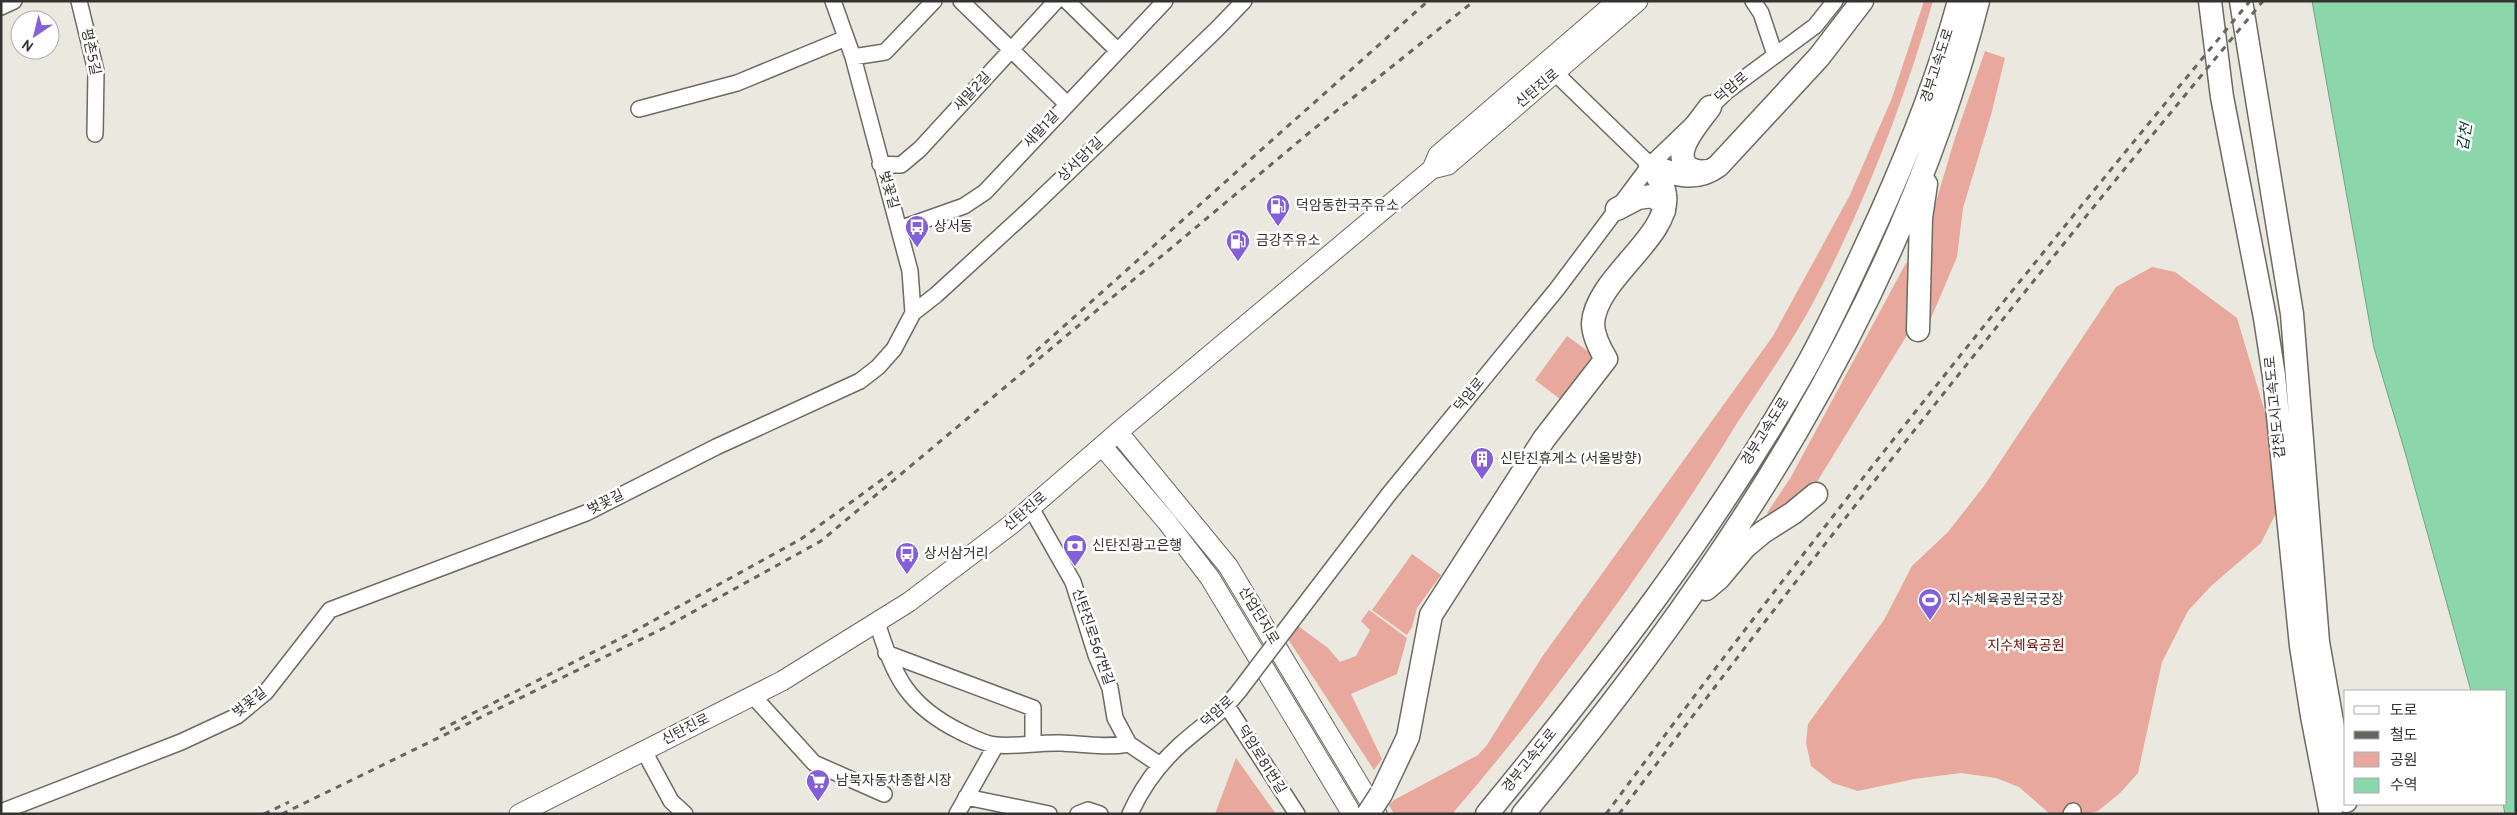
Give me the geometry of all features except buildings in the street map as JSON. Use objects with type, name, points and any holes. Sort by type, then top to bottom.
[{"type":"highway","points":[[1650,165],[1680,176],[1690,176],[1712,170],[1819,57],[1862,1]]},
{"type":"highway","name":"경부고속도로","points":[[1487,814],[1588,688],[1697,538],[1758,447],[1805,369],[1849,284],[1899,172],[1932,89],[1958,1]]},
{"type":"highway","name":"경부고속도로","points":[[1524,814],[1595,725],[1676,616],[1764,484],[1810,405],[1852,328],[1929,158],[1967,44],[1978,1]]},
{"type":"highway","name":"갑천도시고속도로","points":[[2210,1],[2222,97],[2265,318],[2274,376],[2301,646],[2331,814]]},
{"type":"highway","name":"갑천도시고속도로","points":[[2241,1],[2292,314],[2318,642],[2344,791]]},
{"type":"highway","points":[[1710,108],[1691,134],[1684,147],[1682,157],[1684,164],[1692,170],[1701,172],[1712,170]]},
{"type":"highway","points":[[1918,330],[1921,218],[1929,158]]},
{"type":"highway","points":[[1368,814],[1379,804],[1408,737],[1431,614],[1544,439],[1606,359],[1599,346],[1593,324],[1597,309],[1618,275],[1655,228],[1664,211],[1665,195],[1650,165]]},
{"type":"highway","points":[[1617,209],[1638,198],[1652,196],[1663,203],[1664,211]]},
{"type":"highway","points":[[1676,616],[1719,578],[1744,546],[1793,513],[1816,494]]},
{"type":"main road","name":"신탄진로","points":[[519,814],[782,682],[909,602],[1031,508],[1118,432],[1432,169],[1448,165],[1550,69],[1617,1]]},
{"type":"main road","name":"신탄진로","points":[[1550,69],[1638,1]]},
{"type":"main road","name":"산업단지로","points":[[1118,432],[1228,566],[1379,804]]},
{"type":"main road","name":"산업단지로","points":[[1102,446],[1167,522],[1210,578],[1352,814]]},
{"type":"street","points":[[1,7],[14,1]]},
{"type":"street","name":"평촌5길","points":[[79,1],[96,71],[95,134]]},
{"type":"street","name":"벚꽃길","points":[[1,812],[181,742],[237,716],[266,692],[330,610],[586,513],[716,447],[860,381],[878,367],[894,349],[913,313],[910,271],[853,57],[834,1]]},
{"type":"street","points":[[853,57],[885,52],[934,1]]},
{"type":"street","points":[[961,1],[1067,104]]},
{"type":"street","name":"새말2길","points":[[880,164],[901,165],[914,154],[1056,1]]},
{"type":"street","points":[[1067,1],[1118,51]]},
{"type":"street","name":"새말1길","points":[[899,229],[964,206],[985,192],[1165,1]]},
{"type":"street","name":"상서당1길","points":[[913,313],[936,295],[1031,208],[1244,1]]},
{"type":"street","points":[[1752,1],[1761,13],[1775,55]]},
{"type":"street","name":"덕암로","points":[[1130,814],[1148,780],[1160,765],[1181,744],[1227,706],[1382,502],[1557,289],[1650,165],[1742,79],[1775,55],[1800,40],[1815,26],[1835,1]]},
{"type":"street","points":[[639,109],[737,83],[846,38]]},
{"type":"street","points":[[1550,69],[1650,165]]},
{"type":"street","name":"신탄진로567번길","points":[[1031,508],[1074,582],[1096,655],[1110,688],[1115,718],[1129,744],[1160,765]]},
{"type":"street","points":[[877,622],[886,653],[898,680],[908,694],[926,712],[982,742],[996,745],[1060,743],[1110,747],[1129,744]]},
{"type":"street","points":[[886,653],[1032,708],[1033,744]]},
{"type":"street","points":[[753,696],[814,763],[884,794]]},
{"type":"street","name":"덕암로81번길","points":[[1227,706],[1297,814]]},
{"type":"street","points":[[957,814],[996,745]]},
{"type":"street","points":[[644,751],[671,801],[685,814]]},
{"type":"street","points":[[966,798],[1049,814]]},
{"type":"street","points":[[1078,814],[1088,810],[1100,814]]},
{"type":"green space","points":[[1924,1],[1933,1],[1909,78],[1882,153],[1850,227],[1798,330],[1707,472],[1639,573],[1567,672],[1452,814],[1394,814],[1389,805],[1394,800],[1478,755],[1487,745],[1542,657],[1773,336],[1850,195],[1892,98]]},
{"type":"green space","points":[[1985,51],[2005,58],[1991,115],[1963,208],[1957,257],[1929,323],[1929,225],[1955,138]]},
{"type":"green space","points":[[1906,263],[1913,264],[1912,327],[1812,490],[1772,518],[1767,513],[1791,477]]},
{"type":"green space","name":"지수체육공원","points":[[2152,267],[2175,272],[2237,318],[2273,439],[2281,503],[2261,543],[2211,586],[2188,611],[2162,662],[2138,773],[2120,793],[2098,811],[2087,814],[2050,814],[2019,787],[1996,778],[1961,773],[1914,779],[1858,791],[1833,783],[1811,766],[1806,743],[1808,724],[1884,620],[1912,566],[1948,532],[1984,486],[2116,287]]},
{"type":"green space","points":[[1567,336],[1593,355],[1560,399],[1535,380]]},
{"type":"green space","points":[[1412,554],[1441,575],[1417,608],[1412,627],[1407,635],[1372,610]]},
{"type":"green space","points":[[1369,610],[1407,638],[1397,674],[1351,694],[1382,759],[1374,770],[1288,639],[1298,626],[1328,648],[1340,662],[1356,656],[1370,630],[1361,621]]},
{"type":"green space","points":[[1236,758],[1276,814],[1215,814]]},
{"type":"water","name":"갑천","points":[[2312,1],[2516,1],[2516,814],[2505,814],[2503,805],[2507,805],[2507,690],[2471,690],[2405,452],[2374,348]]},
{"type":"railway","points":[[1027,359],[1428,1]]},
{"type":"railway","points":[[282,814],[662,629],[821,541],[1310,132],[1474,1]]},
{"type":"railway","points":[[1606,814],[1762,607],[1922,403],[2250,1]]},
{"type":"railway","points":[[1619,814],[1855,505],[2098,201],[2263,1]]},
{"type":"railway","points":[[440,730],[631,633],[801,539],[895,470]]},
{"type":"railway","points":[[264,814],[289,802]]},
{"type":"place","name":"덕암동한국주유소","points":[[1278,227]]},
{"type":"place","name":"상서동","points":[[917,248]]},
{"type":"place","name":"금강주유소","points":[[1238,262]]},
{"type":"place","name":"신탄진휴게소 (서울방향)","points":[[1482,480]]},
{"type":"place","name":"신탄진광고은행","points":[[1075,567]]},
{"type":"place","name":"상서삼거리","points":[[907,575]]},
{"type":"place","name":"지수체육공원국궁장","points":[[1930,621]]},
{"type":"place","name":"남북자동차종합시장","points":[[818,802]]}]
